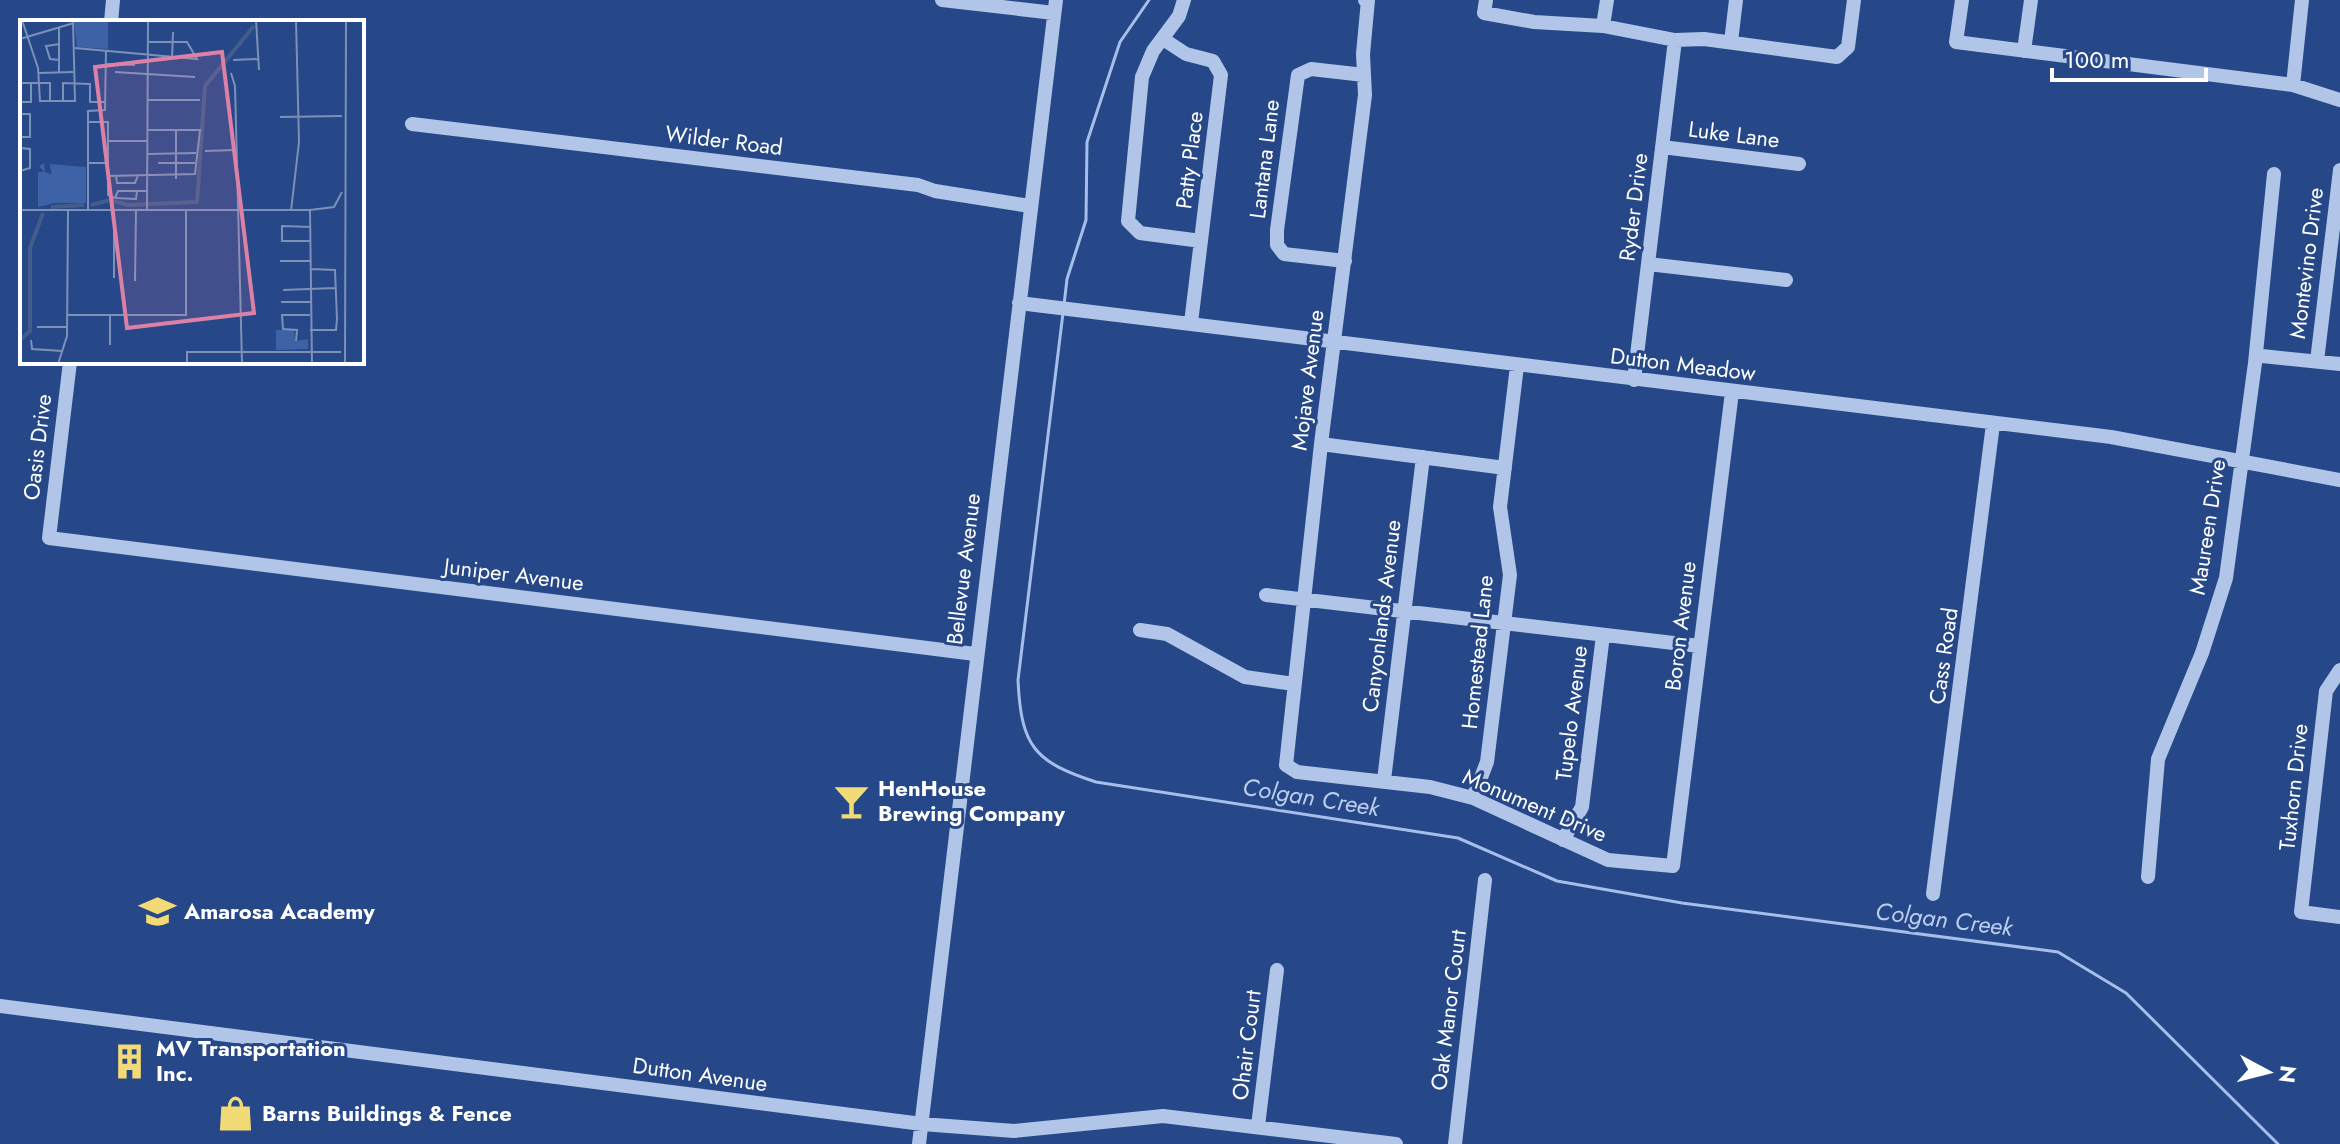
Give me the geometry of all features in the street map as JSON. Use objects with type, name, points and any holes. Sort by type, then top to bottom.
[{"type":"street","points":[[111,20],[113,0]]},
{"type":"street","points":[[942,0],[1055,6]]},
{"type":"street","points":[[1184,0],[1179,16],[1153,51],[1142,77],[1128,221],[1140,233],[1201,241]]},
{"type":"street","name":"Mojave Avenue","points":[[1286,765],[1321,444],[1365,95],[1366,0]]},
{"type":"street","points":[[1603,26],[1607,0]]},
{"type":"street","points":[[1731,42],[1736,0]]},
{"type":"street","points":[[1485,6],[1534,22],[1603,26],[1675,40],[1731,42],[1829,57],[1844,54],[1848,47],[1854,0]]},
{"type":"street","points":[[1962,0],[1956,42],[2293,85],[2340,100]]},
{"type":"street","points":[[2024,51],[2031,0]]},
{"type":"street","points":[[2293,85],[2302,0]]},
{"type":"street","name":"Bellevue Avenue","points":[[919,1144],[975,654],[1055,6]]},
{"type":"street","name":"Patty Place","points":[[1163,39],[1186,54],[1213,61],[1221,75],[1191,323]]},
{"type":"street","name":"Ryder Drive","points":[[1634,380],[1675,40]]},
{"type":"street","name":"Lantana Lane","points":[[1345,261],[1284,254],[1277,245],[1277,230],[1298,75],[1311,69],[1364,75]]},
{"type":"street","name":"Wilder Road","points":[[412,124],[918,185],[935,191],[1030,206]]},
{"type":"street","name":"Luke Lane","points":[[1662,147],[1799,164]]},
{"type":"street","name":"Montevino Drive","points":[[2317,361],[2340,170]]},
{"type":"street","name":"Maureen Drive","points":[[2148,877],[2158,759],[2202,653],[2226,578],[2274,174]]},
{"type":"street","points":[[1648,264],[1786,280]]},
{"type":"street","name":"Dutton Meadow","points":[[1019,303],[2166,445],[2340,480]]},
{"type":"street","points":[[2262,356],[2340,364]]},
{"type":"street","name":"Oasis Drive","points":[[49,538],[70,364]]},
{"type":"street","name":"Homestead Lane","points":[[1473,798],[1487,762],[1510,575],[1500,507],[1517,366]]},
{"type":"street","name":"Boron Avenue","points":[[1673,866],[1732,392]]},
{"type":"street","name":"Cass Road","points":[[1933,894],[1993,424]]},
{"type":"street","points":[[1321,444],[1505,468]]},
{"type":"street","name":"Canyonlands Avenue","points":[[1384,780],[1423,457]]},
{"type":"street","name":"Juniper Avenue","points":[[49,538],[975,654]]},
{"type":"street","points":[[1266,595],[1699,646]]},
{"type":"street","points":[[1140,630],[1167,634],[1245,677],[1294,684]]},
{"type":"street","name":"Tupelo Avenue","points":[[1563,840],[1582,807],[1603,635]]},
{"type":"street","name":"Tuxhorn Drive","points":[[2340,670],[2333,694],[2301,912],[2340,917]]},
{"type":"street","name":"Monument Drive","points":[[1286,765],[1297,772],[1384,780],[1473,798],[1608,860],[1673,866]]},
{"type":"street","name":"Oak Manor Court","points":[[1455,1144],[1485,880]]},
{"type":"street","name":"Ohair Court","points":[[1258,1126],[1277,970]]},
{"type":"street","name":"Dutton Avenue","points":[[0,1006],[922,1124],[1014,1131],[1163,1116],[1396,1144]]},
{"type":"waterway","name":"Colgan Creek","points":[[1064,305],[1067,279],[1086,220],[1087,142],[1120,42],[1149,0]]},
{"type":"waterway","name":"Colgan Creek","points":[[1063,313],[1018,680],[1028,736],[1035,748],[1058,767],[1096,782],[1458,838],[1557,881],[1682,903],[2058,952],[2126,993],[2278,1144]]},
{"type":"place","name":"HenHouse Brewing Company","points":[[852,801]]},
{"type":"place","name":"Amarosa Academy","points":[[158,911]]},
{"type":"place","name":"MV Transportation Inc.","points":[[130,1061]]},
{"type":"place","name":"Barns Buildings & Fence","points":[[236,1113]]}]
